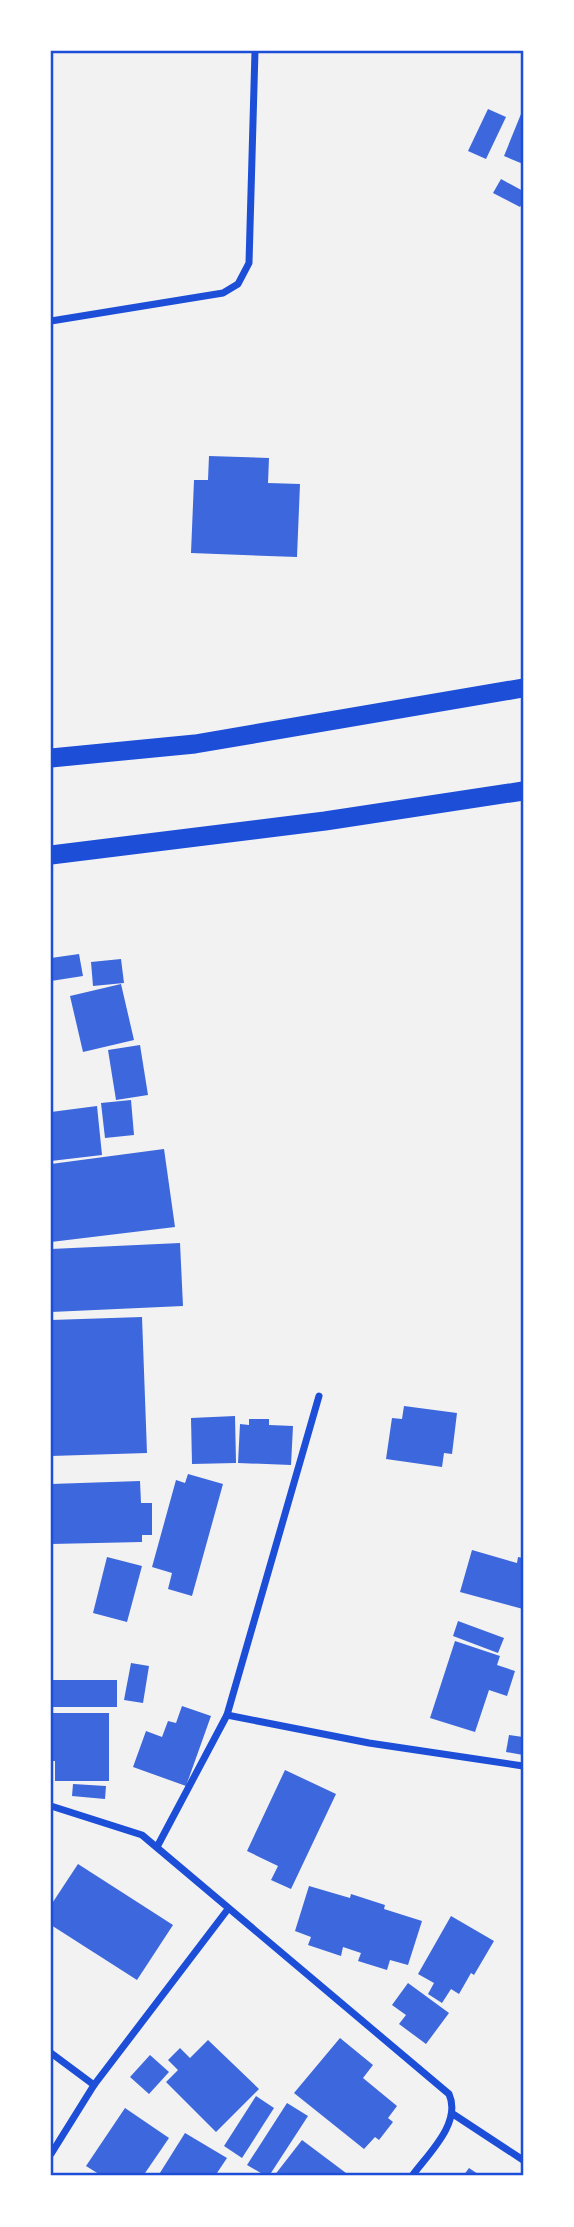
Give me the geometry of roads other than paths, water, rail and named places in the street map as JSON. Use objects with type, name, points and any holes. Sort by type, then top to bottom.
[{"type":"highway","points":[[51,758],[195,744],[523,688]]},
{"type":"highway","points":[[51,855],[325,821],[523,791]]},
{"type":"street","points":[[51,321],[223,293],[238,284],[248,263],[255,51]]},
{"type":"street","points":[[157,1847],[227,1715],[319,1396]]},
{"type":"street","points":[[227,1715],[369,1743],[523,1766]]},
{"type":"street","points":[[51,1806],[142,1835],[449,2094],[453,2114],[446,2129],[412,2176]]},
{"type":"street","points":[[51,2154],[94,2085],[228,1909]]},
{"type":"street","points":[[51,2053],[94,2085]]},
{"type":"street","points":[[453,2114],[523,2160]]}]
